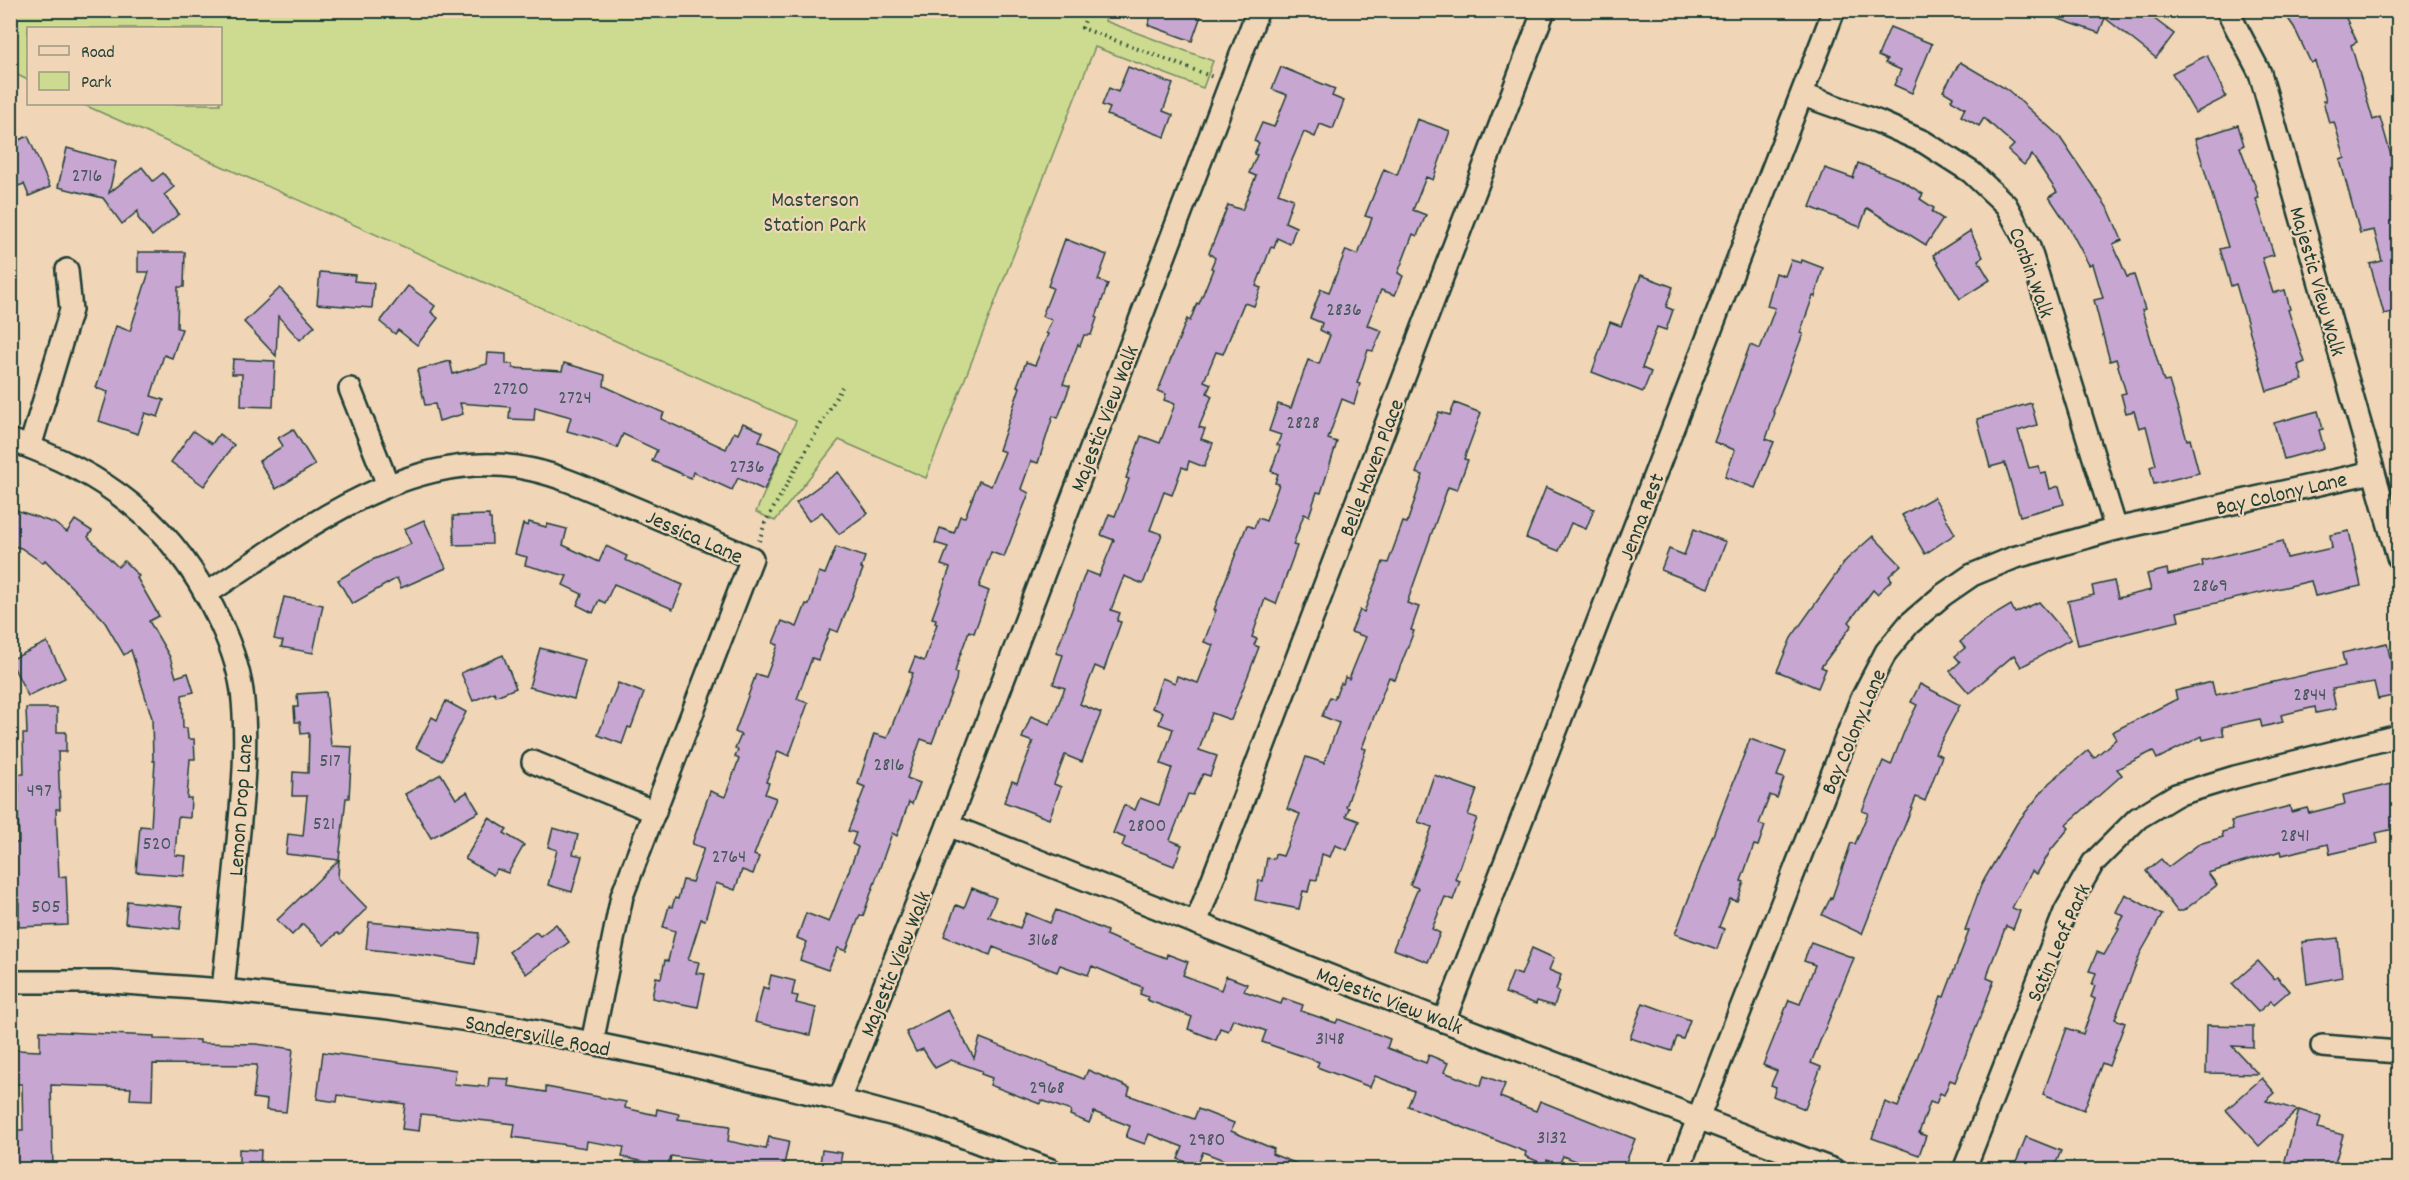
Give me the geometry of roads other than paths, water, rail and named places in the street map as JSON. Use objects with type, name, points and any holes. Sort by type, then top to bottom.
[{"type":"street","name":"Majestic View Walk","points":[[839,1100],[948,825],[1258,10]]},
{"type":"street","name":"Belle Haven Place","points":[[1196,923],[1545,10]]},
{"type":"street","name":"Jenna Rest","points":[[1444,1021],[1834,10]]},
{"type":"street","name":"Majestic View Walk","points":[[2227,10],[2260,73],[2398,557]]},
{"type":"street","name":"Corbin Walk","points":[[1803,94],[1879,122],[1924,142],[1971,172],[2006,205],[2029,247],[2116,529]]},
{"type":"street","points":[[20,443],[71,310],[67,270]]},
{"type":"street","points":[[350,389],[388,484]]},
{"type":"street","name":"Lemon Drop Lane","points":[[20,443],[56,457],[88,475],[139,510],[162,530],[194,573],[234,656],[242,688],[245,762],[223,990]]},
{"type":"street","name":"Jessica Lane","points":[[206,594],[284,543],[388,484],[420,474],[459,466],[531,469],[564,478],[752,558],[622,896],[591,1043]]},
{"type":"street","name":"Bay Colony Lane","points":[[1678,1170],[1861,700],[1886,652],[1909,624],[1972,575],[2013,558],[2116,529],[2373,472]]},
{"type":"street","name":"Satin Leaf Park","points":[[1964,1170],[2065,912],[2093,863],[2138,818],[2176,795],[2235,777],[2398,736]]},
{"type":"street","points":[[533,762],[655,812]]},
{"type":"street","name":"Majestic View Walk","points":[[948,825],[1444,1021],[1834,1170]]},
{"type":"street","name":"Sandersville Road","points":[[10,982],[111,982],[223,990],[389,1008],[513,1027],[839,1100],[935,1126],[1051,1170]]},
{"type":"street","points":[[2322,1046],[2398,1052]]},
{"type":"park label","name":"Masterson Station Park","points":[[815,210]]}]
